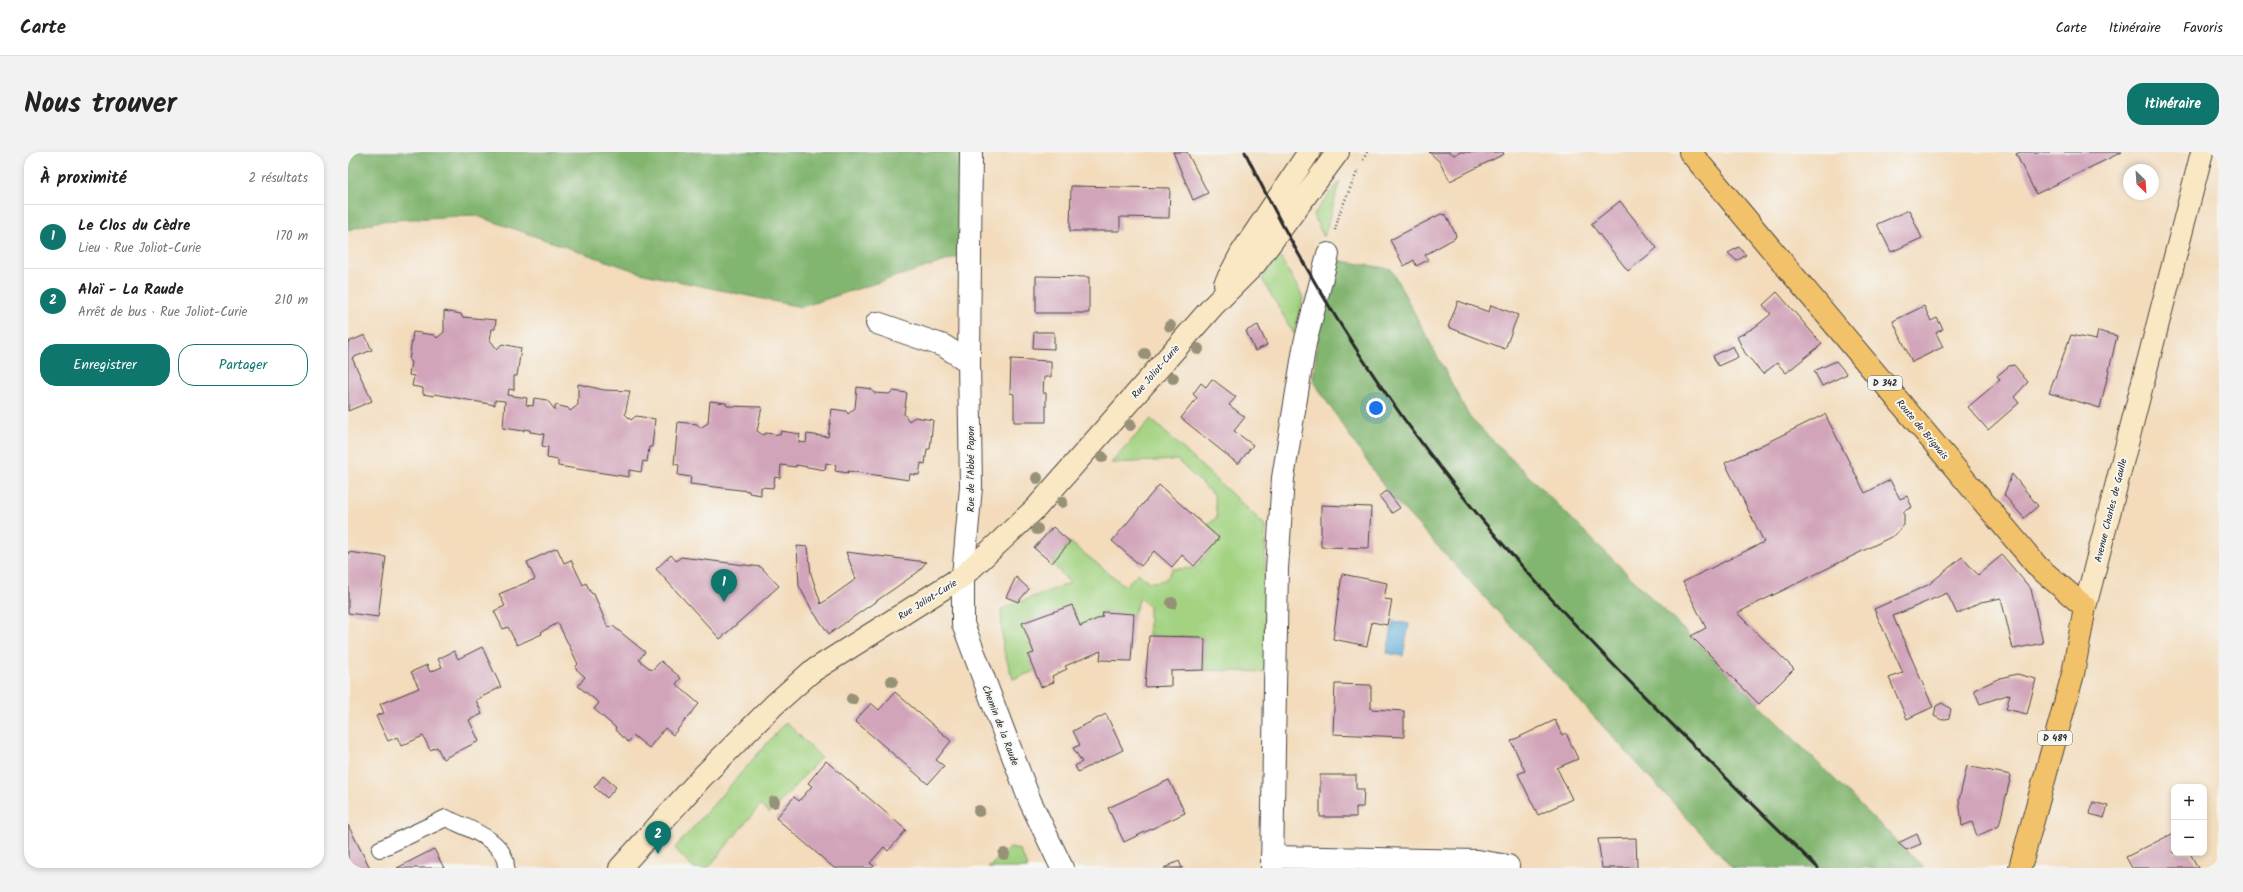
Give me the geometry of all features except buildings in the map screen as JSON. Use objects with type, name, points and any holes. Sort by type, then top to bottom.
[{"type":"main road","name":"Rue Joliot-Curie","points":[[1213,306],[1242,252],[1309,152]]},
{"type":"main road","name":"Rue Joliot-Curie","points":[[620,868],[702,777],[775,704],[811,672],[963,576],[1036,508],[1213,306],[1255,264],[1338,152]]},
{"type":"main road","name":"Route de Brignais","points":[[1690,152],[2038,567],[2085,607]]},
{"type":"main road","name":"Avenue Charles de Gaulle","points":[[2020,868],[2073,674],[2085,607],[2202,152]]},
{"type":"street","name":"Rue de l'Abbé Papon","points":[[963,576],[971,492],[969,362],[971,152]]},
{"type":"street","points":[[1328,254],[1304,343],[1283,478],[1277,569],[1272,863],[1478,861],[1508,866]]},
{"type":"street","points":[[877,323],[944,346],[969,362]]},
{"type":"street","name":"Chemin de la Raude","points":[[963,576],[963,624],[1030,801],[1062,868]]},
{"type":"lane","points":[[380,849],[446,818],[494,843],[502,852],[506,868]]},
{"type":"path","points":[[1363,162],[1367,152]]},
{"type":"path","points":[[1328,254],[1340,212],[1360,167]]},
{"type":"green space","points":[[348,152],[961,152],[961,256],[801,307],[644,274],[474,215],[380,221],[348,230]]},
{"type":"green space","points":[[1340,181],[1324,237],[1313,215]]},
{"type":"green space","points":[[1279,255],[1303,297],[1294,334],[1262,279]]},
{"type":"green space","points":[[1336,260],[1391,269],[1470,418],[1924,868],[1733,868],[1387,491],[1313,381],[1319,328]]},
{"type":"green space","points":[[1151,419],[1265,525],[1265,672],[1204,670],[1205,640],[1200,637],[1149,636],[1149,606],[1140,598],[1134,614],[1103,612],[1102,617],[1080,626],[1072,606],[1023,623],[1034,653],[1028,655],[1035,671],[1013,679],[1003,648],[1001,609],[1070,583],[1052,563],[1070,542],[1125,586],[1138,573],[1149,582],[1157,582],[1164,580],[1172,569],[1195,568],[1221,538],[1208,525],[1217,517],[1214,495],[1177,460],[1111,463]]},
{"type":"green space","points":[[786,722],[821,757],[770,813],[760,805],[708,868],[693,868],[675,848]]},
{"type":"green space","points":[[1010,848],[1020,850],[1028,868],[988,868]]},
{"type":"water","points":[[1393,621],[1409,624],[1403,656],[1387,653]]},
{"type":"railway","points":[[1245,152],[1299,256],[1329,306],[1394,404],[1464,497],[1539,585],[1616,668],[1696,749],[1818,868]]},
{"type":"place","name":"Le Clos du Cèdre","points":[[724,602]]},
{"type":"place","name":"Alaï - La Raude","points":[[658,854]]}]
